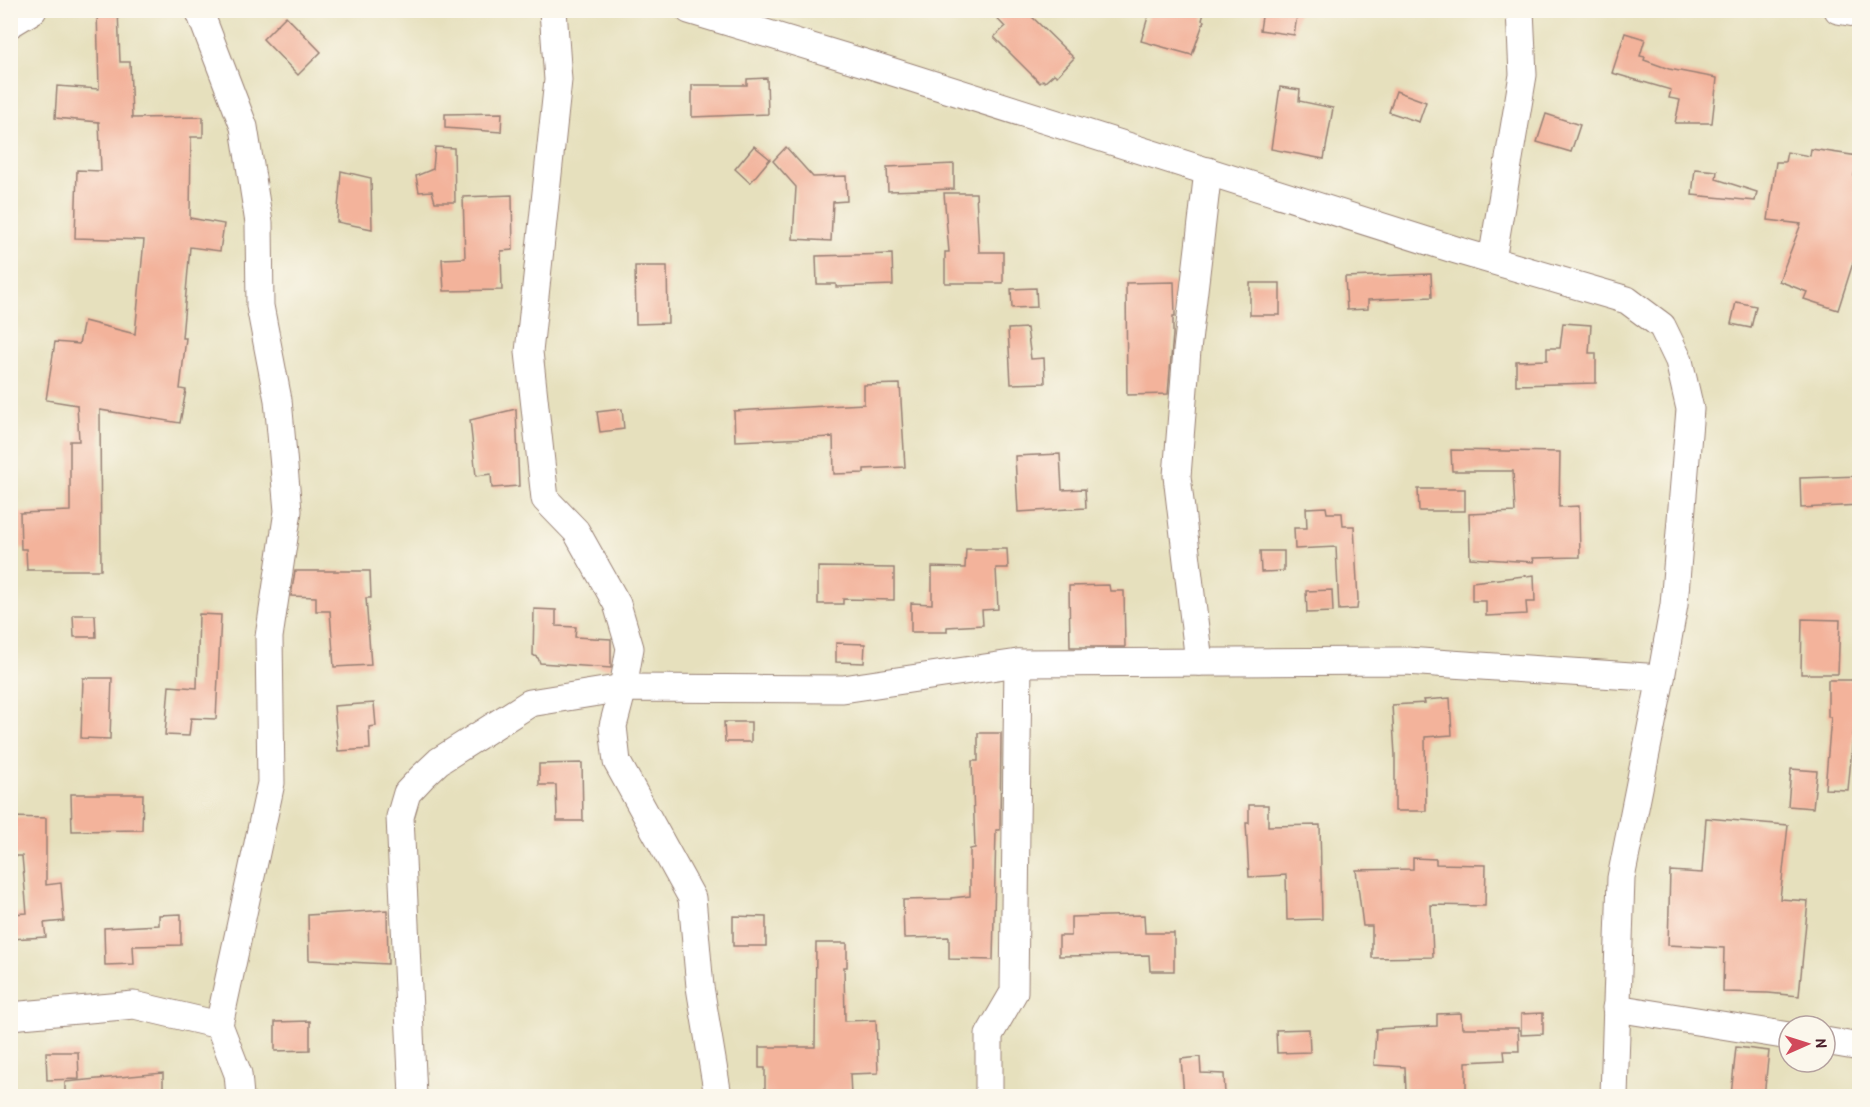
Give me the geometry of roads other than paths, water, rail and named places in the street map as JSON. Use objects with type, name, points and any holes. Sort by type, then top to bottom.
[{"type":"street","points":[[10,24],[33,10]]},
{"type":"street","points":[[198,10],[244,127],[260,223],[260,306],[278,400],[288,511],[269,637],[271,783],[219,1025],[238,1074],[240,1096]]},
{"type":"street","points":[[553,10],[558,80],[530,352],[543,488],[545,500],[576,531],[617,604],[630,648],[613,726],[617,762],[692,898],[700,987],[718,1096]]},
{"type":"street","points":[[689,10],[1627,300],[1662,326],[1679,361],[1690,409],[1674,605],[1621,878],[1614,1096]]},
{"type":"street","points":[[1492,260],[1523,75],[1520,10]]},
{"type":"street","points":[[1838,10],[1860,14]]},
{"type":"street","points":[[1199,662],[1177,476],[1187,351],[1208,171]]},
{"type":"street","points":[[413,1096],[399,817],[407,794],[439,761],[530,703],[623,688],[843,689],[1018,663],[1406,661],[1661,678]]},
{"type":"street","points":[[989,1096],[989,1035],[1014,992],[1018,663]]},
{"type":"street","points":[[10,1016],[134,1005],[219,1025]]},
{"type":"street","points":[[1616,1008],[1777,1034]]},
{"type":"street","points":[[1837,1043],[1860,1047]]}]
